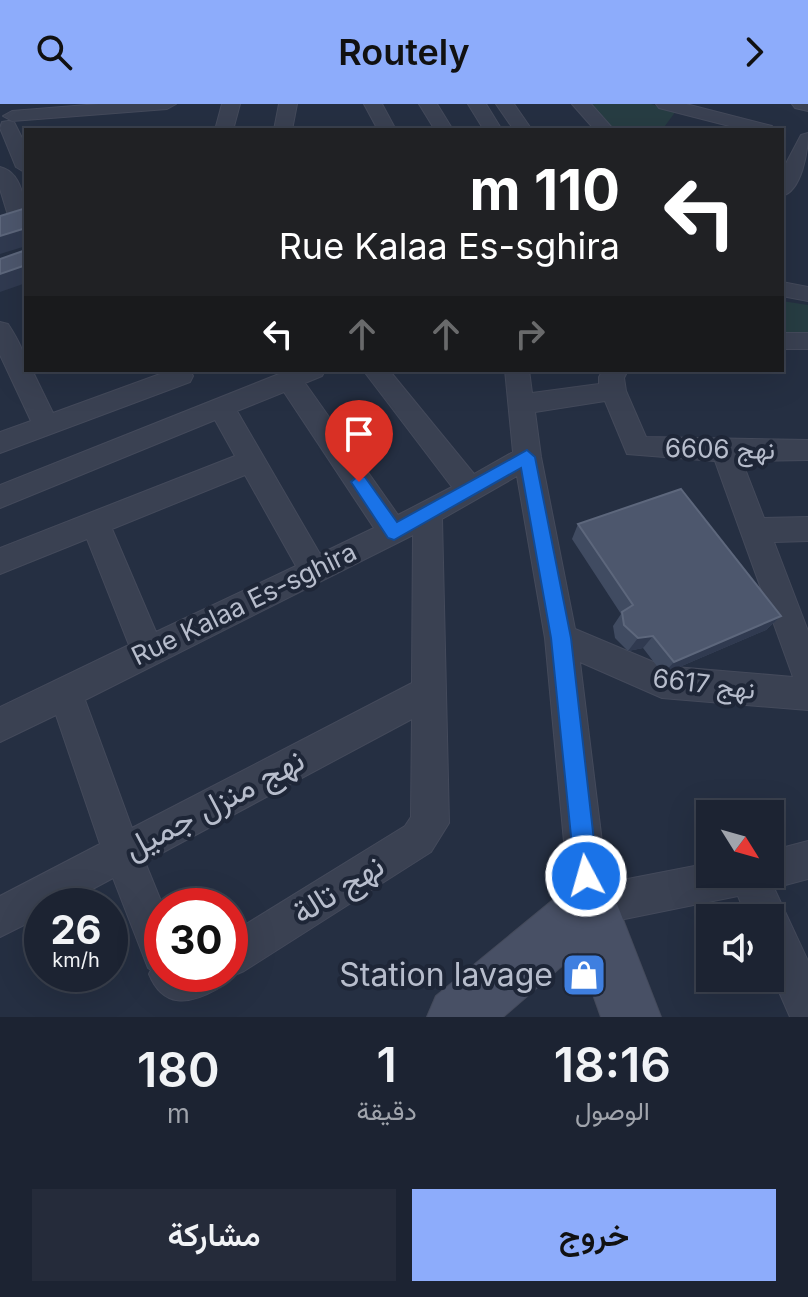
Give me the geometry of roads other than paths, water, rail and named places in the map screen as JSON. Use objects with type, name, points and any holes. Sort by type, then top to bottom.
[{"type":"street","points":[[0,165],[24,164],[9,119],[167,104]]},
{"type":"street","points":[[225,128],[231,104]]},
{"type":"street","points":[[283,128],[288,104]]},
{"type":"street","points":[[373,104],[386,128]]},
{"type":"street","points":[[428,104],[443,128]]},
{"type":"street","points":[[505,104],[518,128]]},
{"type":"street","points":[[581,104],[603,128]]},
{"type":"street","points":[[801,104],[808,106]]},
{"type":"street","points":[[484,105],[492,128]]},
{"type":"street","points":[[112,108],[127,128]]},
{"type":"street","points":[[673,110],[734,126]]},
{"type":"street","points":[[784,134],[808,140],[784,186]]},
{"type":"street","points":[[12,182],[24,230]]},
{"type":"street","points":[[784,289],[808,294]]},
{"type":"street","points":[[0,330],[46,425]]},
{"type":"street","points":[[377,372],[471,491]]},
{"type":"street","points":[[496,372],[520,391],[614,381]]},
{"type":"street","points":[[0,443],[180,373],[216,412],[251,461],[314,571]]},
{"type":"street","points":[[0,497],[301,375],[394,533]]},
{"type":"street","name":"نهج 6606","points":[[614,381],[634,444],[641,447],[725,451],[808,450]]},
{"type":"street","points":[[520,391],[527,457],[561,638],[590,906],[631,1017]]},
{"type":"street","points":[[725,451],[755,530],[797,610],[808,674]]},
{"type":"street","name":"Rue Kalaa Es-sghira","points":[[0,725],[147,650],[394,533],[527,457]]},
{"type":"street","points":[[0,561],[251,461]]},
{"type":"street","points":[[428,515],[429,692]]},
{"type":"street","points":[[95,523],[147,650]]},
{"type":"street","points":[[755,530],[808,529]]},
{"type":"street","name":"نهج 6617","points":[[561,638],[662,682],[808,694]]},
{"type":"street","points":[[65,692],[144,909]]},
{"type":"street","name":"نهج تالة","points":[[248,946],[418,839],[430,823],[433,810],[429,692]]},
{"type":"street","name":"نهج منزل جميل","points":[[0,917],[429,692]]},
{"type":"street","points":[[784,866],[808,860]]},
{"type":"street","points":[[457,1017],[590,906],[696,885]]},
{"type":"street","points":[[784,956],[808,1008]]},
{"type":"place","name":"Station lavage","points":[[584,975]]}]
